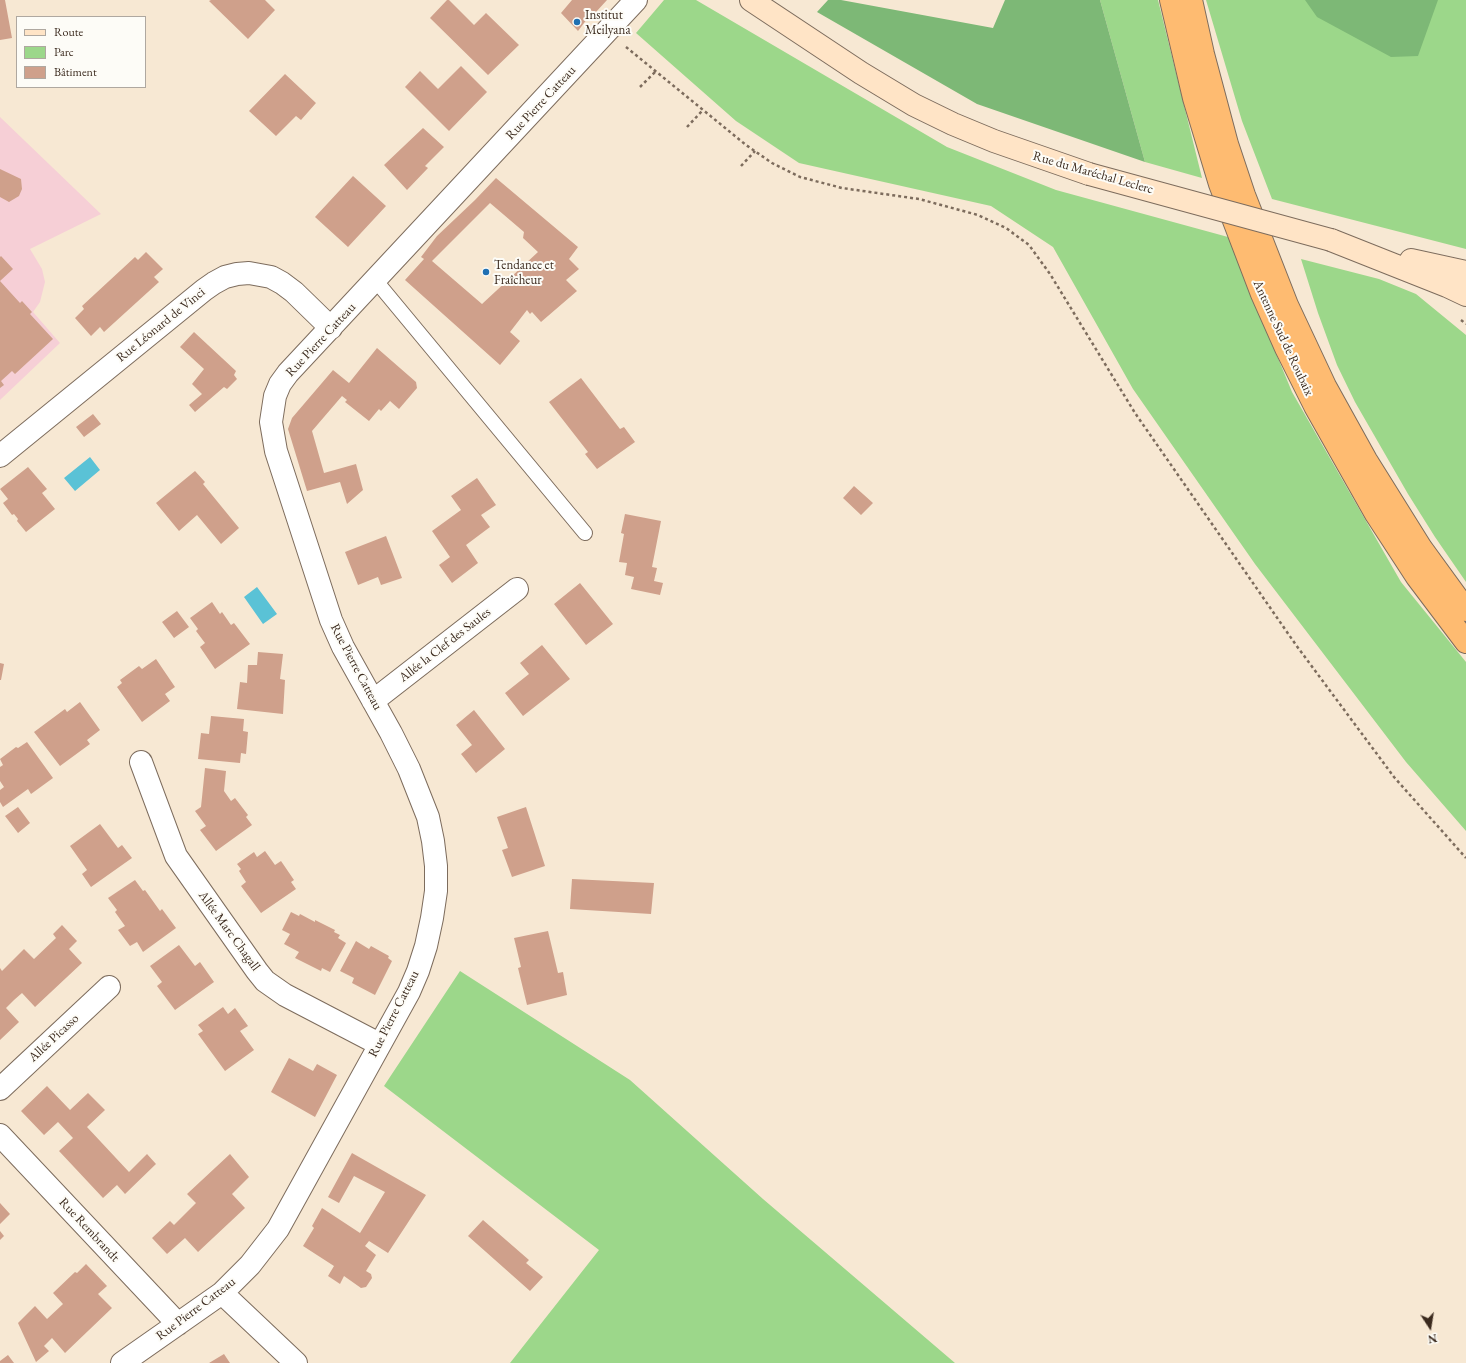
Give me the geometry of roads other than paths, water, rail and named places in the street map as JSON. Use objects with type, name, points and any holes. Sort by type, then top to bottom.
[{"type":"highway","name":"Antenne Sud de Roubaix","points":[[1171,0],[1194,98],[1220,184],[1262,294],[1286,348],[1315,406],[1376,514],[1416,577],[1466,642]]},
{"type":"highway","name":"Antenne Sud de Roubaix","points":[[1191,0],[1214,97],[1232,159],[1246,203],[1290,312],[1325,386],[1366,460],[1421,548],[1466,610]]},
{"type":"street","name":"Rue Pierre Catteau","points":[[136,1359],[178,1324],[222,1293],[250,1265],[278,1229],[409,992],[426,946],[436,891],[436,866],[433,841],[428,817],[421,796],[409,769],[374,701],[343,647],[331,620],[276,451],[271,422],[275,396],[280,384],[288,373],[376,281],[636,0]]},
{"type":"street","name":"Rue du Maréchal Leclerc","points":[[751,0],[861,73],[914,105],[953,124],[994,141],[1090,174],[1331,240],[1466,272]]},
{"type":"street","points":[[1331,240],[1466,295]]},
{"type":"street","name":"Rue Léonard de Vinci","points":[[0,456],[204,290],[225,277],[249,273],[271,277],[294,292],[331,328]]},
{"type":"street","name":"Allée la Clef des Saules","points":[[374,701],[516,589]]},
{"type":"street","name":"Allée Marc Chagall","points":[[141,762],[176,856],[256,971],[265,981],[285,995],[379,1044]]},
{"type":"street","name":"Allée Picasso","points":[[0,1089],[109,987]]},
{"type":"street","name":"Rue Rembrandt","points":[[0,1135],[178,1324]]},
{"type":"street","points":[[222,1293],[296,1363]]},
{"type":"lane","points":[[376,281],[585,533]]},
{"type":"water","points":[[90,457],[100,470],[75,491],[64,478]]},
{"type":"water","points":[[257,587],[277,614],[263,624],[244,597]]},
{"type":"place","name":"Institut Meilyana","points":[[577,22]]},
{"type":"place","name":"Tendance et Fraîcheur","points":[[486,272]]}]
